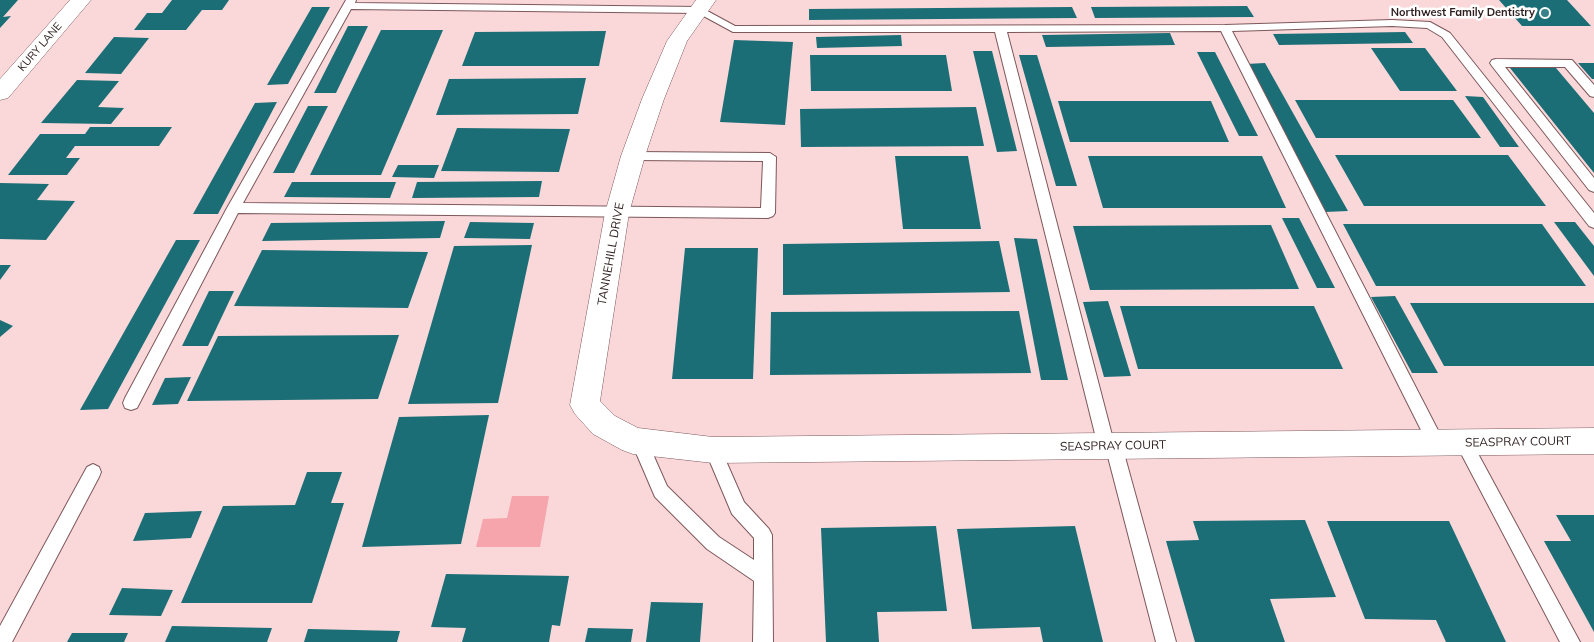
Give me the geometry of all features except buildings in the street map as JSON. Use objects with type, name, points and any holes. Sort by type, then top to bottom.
[{"type":"street","name":"KURY LANE","points":[[0,93],[81,0]]},
{"type":"street","name":"TANNEHILL DRIVE","points":[[636,441],[604,425],[585,406],[617,213],[633,156],[653,99],[677,41],[703,5]]},
{"type":"street","name":"SEASPRAY COURT","points":[[636,441],[713,450],[1594,441]]},
{"type":"lane","points":[[131,403],[234,208],[350,3],[703,5],[733,29],[1225,28],[1392,23],[1430,25],[1446,35],[1594,223]]},
{"type":"lane","points":[[1000,28],[1110,446],[1166,642]]},
{"type":"lane","points":[[1225,28],[1450,442],[1570,642]]},
{"type":"lane","points":[[1594,93],[1568,63],[1496,63],[1594,187]]},
{"type":"lane","points":[[234,208],[768,213],[770,157],[633,156]]},
{"type":"lane","points":[[636,441],[660,491],[713,543],[762,577]]},
{"type":"lane","points":[[713,450],[738,508],[763,535],[763,642]]},
{"type":"lane","points":[[2,642],[93,472]]},
{"type":"lane","points":[[740,563],[763,548]]},
{"type":"shaded area","points":[[512,496],[549,496],[540,547],[476,547],[483,519],[507,518]]},
{"type":"place","name":"Northwest Family Dentistry","points":[[1545,13]]}]
